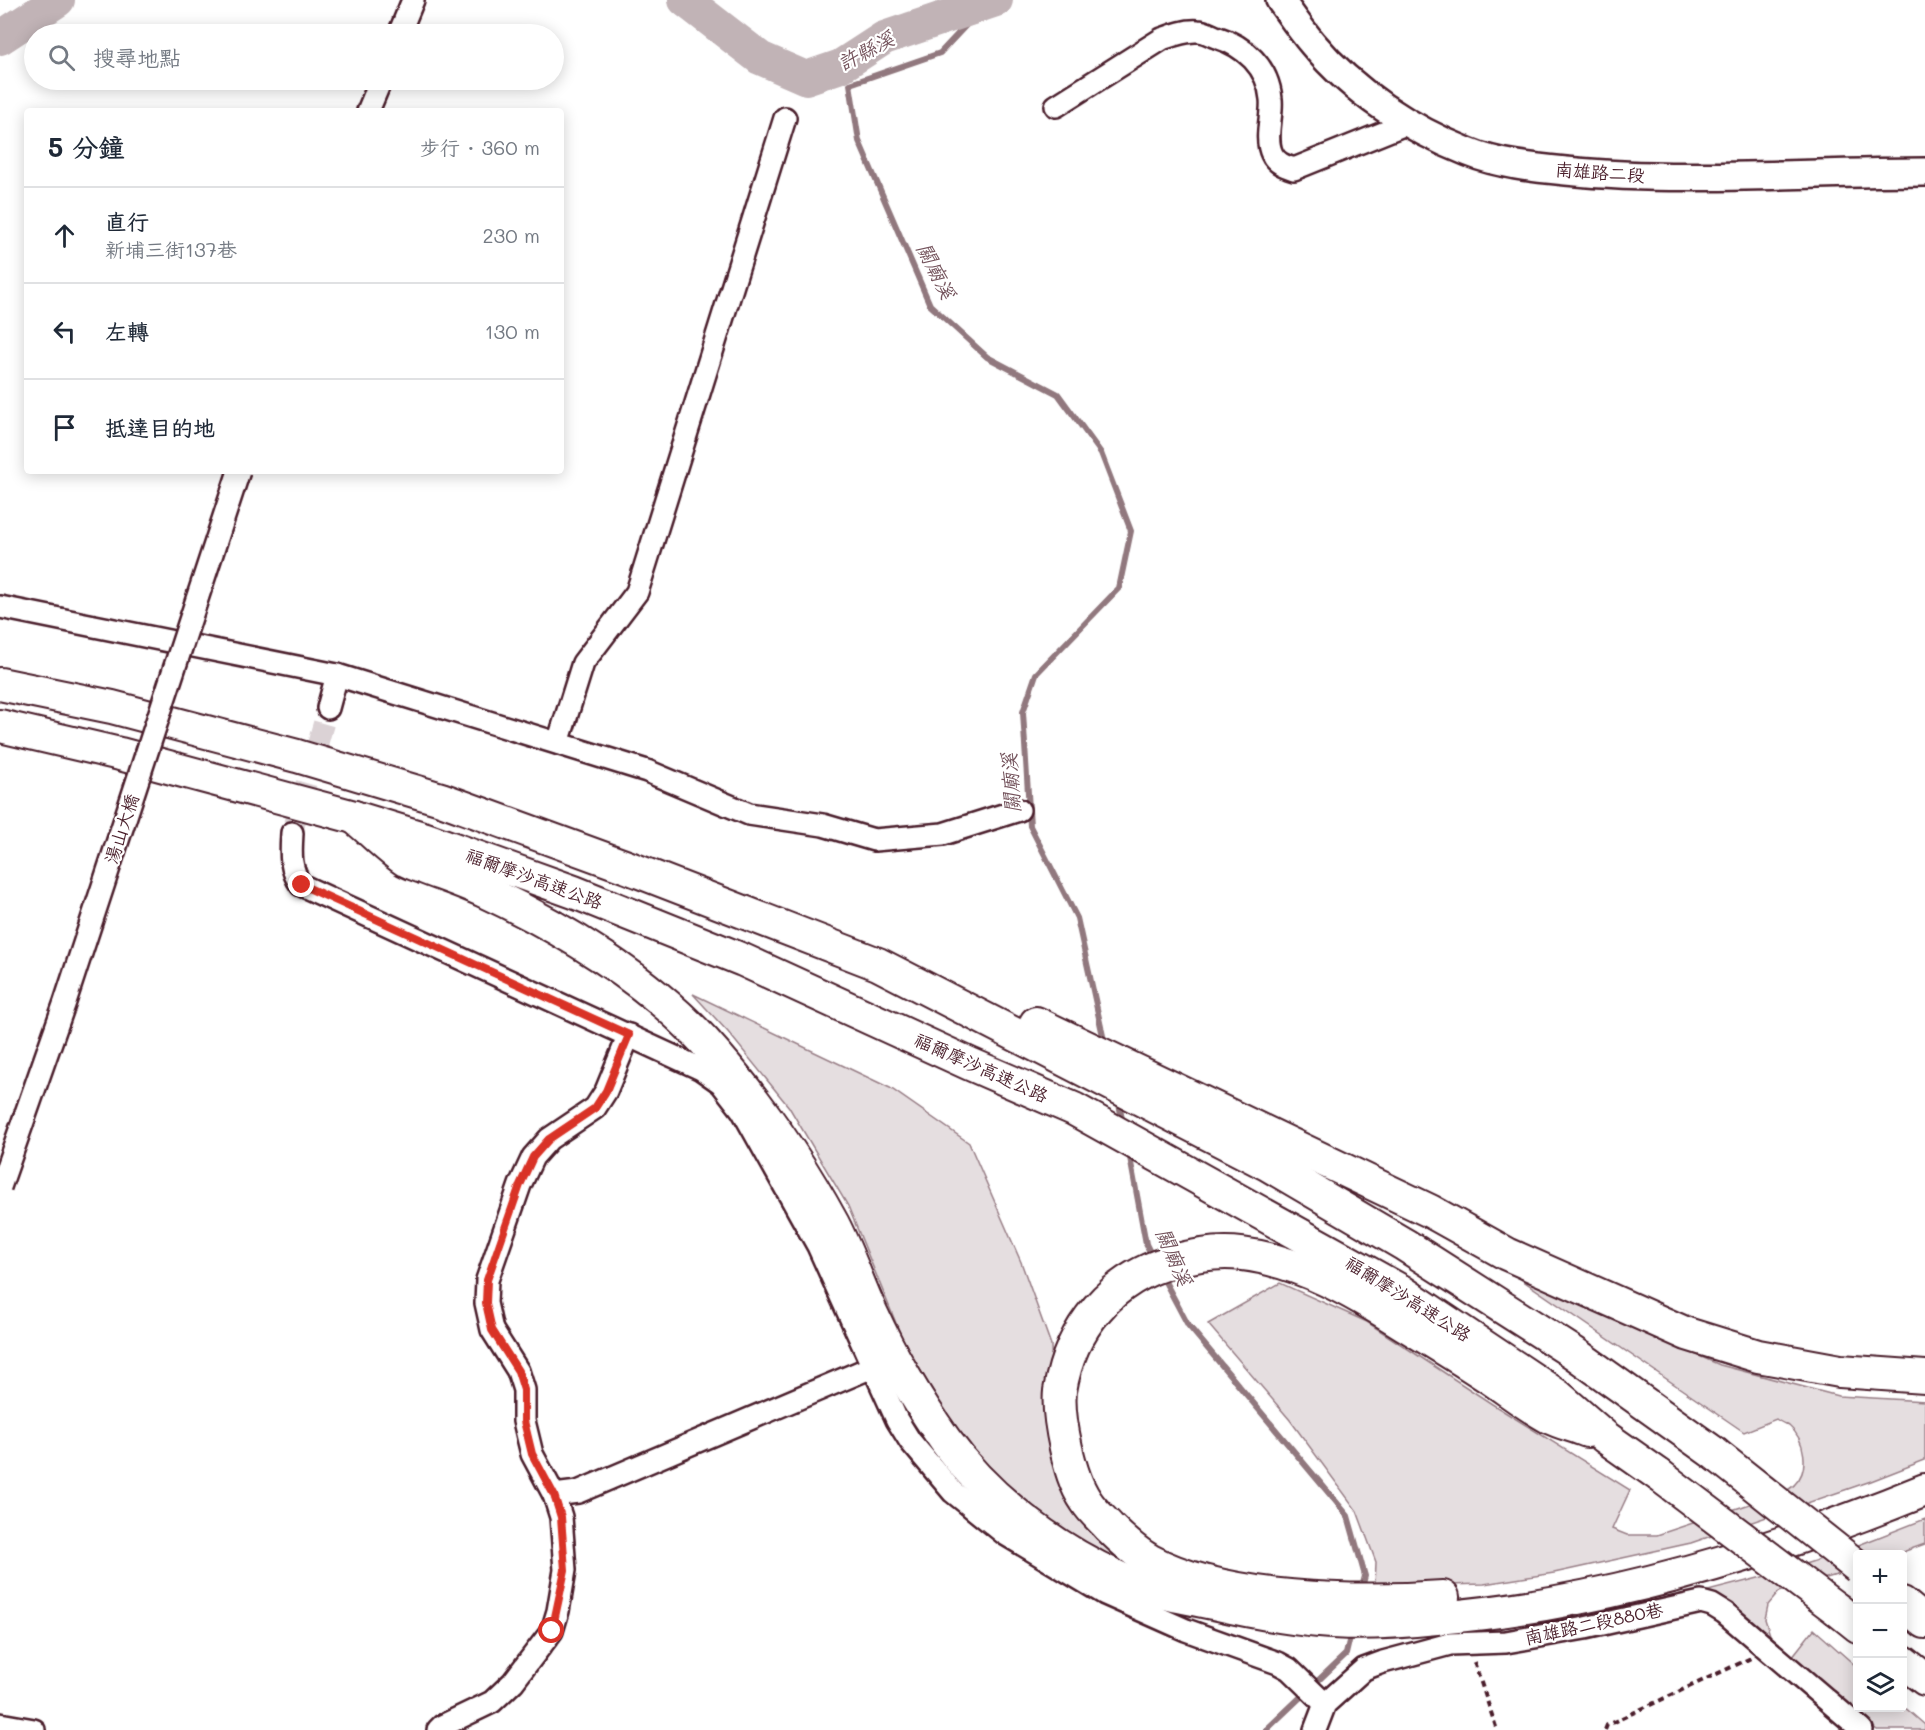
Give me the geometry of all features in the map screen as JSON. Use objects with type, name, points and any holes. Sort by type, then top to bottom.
[{"type":"highway","points":[[0,684],[135,713],[297,756],[441,799],[627,867],[878,964],[968,1002],[1272,1151],[1430,1211],[1507,1254],[1687,1334],[1758,1356],[1828,1369],[1925,1377]]},
{"type":"highway","name":"福爾摩沙高速公路","points":[[0,726],[120,754],[354,817],[426,839],[584,896],[743,960],[1074,1109],[1401,1291],[1558,1396],[1605,1437],[1659,1474],[1848,1618]]},
{"type":"highway","points":[[354,817],[407,861],[485,891],[592,949],[636,981],[702,1038],[764,1112],[795,1157],[835,1229],[893,1358],[948,1443],[979,1482],[1016,1514],[1069,1550],[1122,1579],[1182,1597],[1250,1611],[1326,1610],[1491,1614],[1557,1602],[1678,1574],[1795,1538],[1925,1490]]},
{"type":"highway","points":[[1272,1151],[1405,1245],[1575,1353],[1714,1453],[1853,1563]]},
{"type":"highway","points":[[1326,1610],[1291,1595],[1194,1579],[1147,1559],[1116,1534],[1086,1502],[1071,1470],[1061,1428],[1060,1394],[1067,1362],[1082,1327],[1101,1301],[1128,1281],[1158,1265],[1195,1255],[1240,1253],[1276,1261],[1312,1273],[1362,1298],[1461,1358],[1550,1417],[1605,1437]]},
{"type":"highway","points":[[1398,1611],[1483,1594],[1555,1584],[1692,1550],[1808,1513],[1925,1467]]},
{"type":"highway","points":[[1903,1604],[1925,1622]]},
{"type":"highway","points":[[1907,1665],[1925,1679]]},
{"type":"main road","name":"南雄路二段","points":[[1280,0],[1313,45],[1352,84],[1408,123],[1469,153],[1525,167],[1663,177],[1925,172]]},
{"type":"street","points":[[403,24],[413,0]]},
{"type":"street","points":[[1056,106],[1162,39],[1176,33],[1198,31],[1233,44],[1248,53],[1262,69],[1268,81],[1271,99],[1269,140],[1271,154],[1281,165],[1294,169],[1408,123]]},
{"type":"street","points":[[369,108],[377,90]]},
{"type":"street","points":[[558,743],[584,663],[638,592],[786,118]]},
{"type":"street","name":"湯山大橋","points":[[0,1187],[65,1002],[238,474]]},
{"type":"street","points":[[0,607],[337,675],[647,771],[749,814],[823,825],[874,840],[943,834],[1019,810]]},
{"type":"street","points":[[328,708],[337,675]]},
{"type":"street","points":[[292,833],[290,855],[294,874],[302,885],[700,1068],[722,1083],[742,1110],[818,1246],[897,1420],[910,1441],[953,1492],[1005,1534],[1105,1594],[1186,1630],[1278,1663],[1288,1669],[1322,1701]]},
{"type":"street","points":[[438,1730],[492,1702],[513,1682],[552,1631],[565,1570],[561,1517],[554,1495],[532,1454],[524,1421],[524,1390],[518,1371],[492,1330],[486,1303],[487,1280],[520,1185],[533,1157],[549,1139],[595,1108],[606,1091],[629,1035]]},
{"type":"street","points":[[554,1495],[578,1492],[872,1366]]},
{"type":"street","name":"南雄路二段880巷","points":[[1315,1730],[1322,1701],[1364,1669],[1450,1644],[1506,1642],[1585,1628],[1701,1602],[1725,1613],[1862,1730]]},
{"type":"street","points":[[0,1724],[34,1730]]},
{"type":"path","points":[[1468,1644],[1497,1730]]},
{"type":"path","points":[[1605,1730],[1607,1725],[1768,1650]]},
{"type":"shaded area","points":[[693,994],[890,1088],[969,1143],[1021,1262],[1051,1345],[1053,1429],[1144,1574],[1115,1564],[1047,1522],[995,1476],[949,1417],[905,1345],[848,1206],[789,1107],[728,1032]]},
{"type":"shaded area","points":[[1487,1256],[1583,1306],[1720,1365],[1838,1396],[1925,1401],[1925,1460],[1691,1543],[1554,1573],[1484,1584],[1375,1587],[1376,1562],[1357,1511],[1290,1420],[1208,1324],[1280,1283],[1367,1322],[1492,1404],[1630,1490],[1612,1529],[1627,1535],[1657,1535],[1783,1493],[1794,1485],[1803,1470],[1802,1446],[1799,1438],[1789,1426],[1776,1419],[1744,1432]]},
{"type":"shaded area","points":[[1925,1519],[1925,1544],[1907,1550],[1853,1550],[1853,1570],[1779,1592],[1768,1605],[1765,1619],[1772,1641],[1704,1592],[1770,1575],[1833,1555]]},
{"type":"shaded area","points":[[1814,1629],[1853,1663],[1853,1709],[1792,1657]]},
{"type":"shaded area","points":[[1907,1709],[1925,1725],[1925,1730],[1877,1730],[1856,1712],[1907,1712]]},
{"type":"waterway","name":"許縣溪","points":[[0,38],[58,0]]},
{"type":"waterway","name":"許縣溪","points":[[685,0],[760,58],[806,78],[841,66],[884,38],[996,0]]},
{"type":"waterway","name":"關廟溪","points":[[987,3],[940,53],[850,84],[859,141],[930,305],[987,357],[1058,394],[1101,453],[1131,531],[1119,588],[1036,674],[1023,712],[1030,826],[1077,918],[1105,1045]]},
{"type":"waterway","name":"關廟溪","points":[[1118,1099],[1123,1124]]},
{"type":"waterway","name":"關廟溪","points":[[1129,1152],[1146,1244],[1153,1258]]},
{"type":"waterway","name":"關廟溪","points":[[1162,1276],[1188,1325],[1348,1516],[1365,1576],[1361,1591]]},
{"type":"waterway","name":"關廟溪","points":[[1266,1730],[1346,1654],[1351,1633]]},
{"type":"tunnel","points":[[292,833],[328,708]]},
{"type":"route","points":[[302,885],[629,1035],[606,1091],[595,1108],[549,1139],[533,1157],[520,1185],[487,1280],[486,1303],[492,1330],[518,1371],[524,1390],[524,1421],[532,1454],[554,1495],[561,1517],[565,1570],[552,1631]]}]
